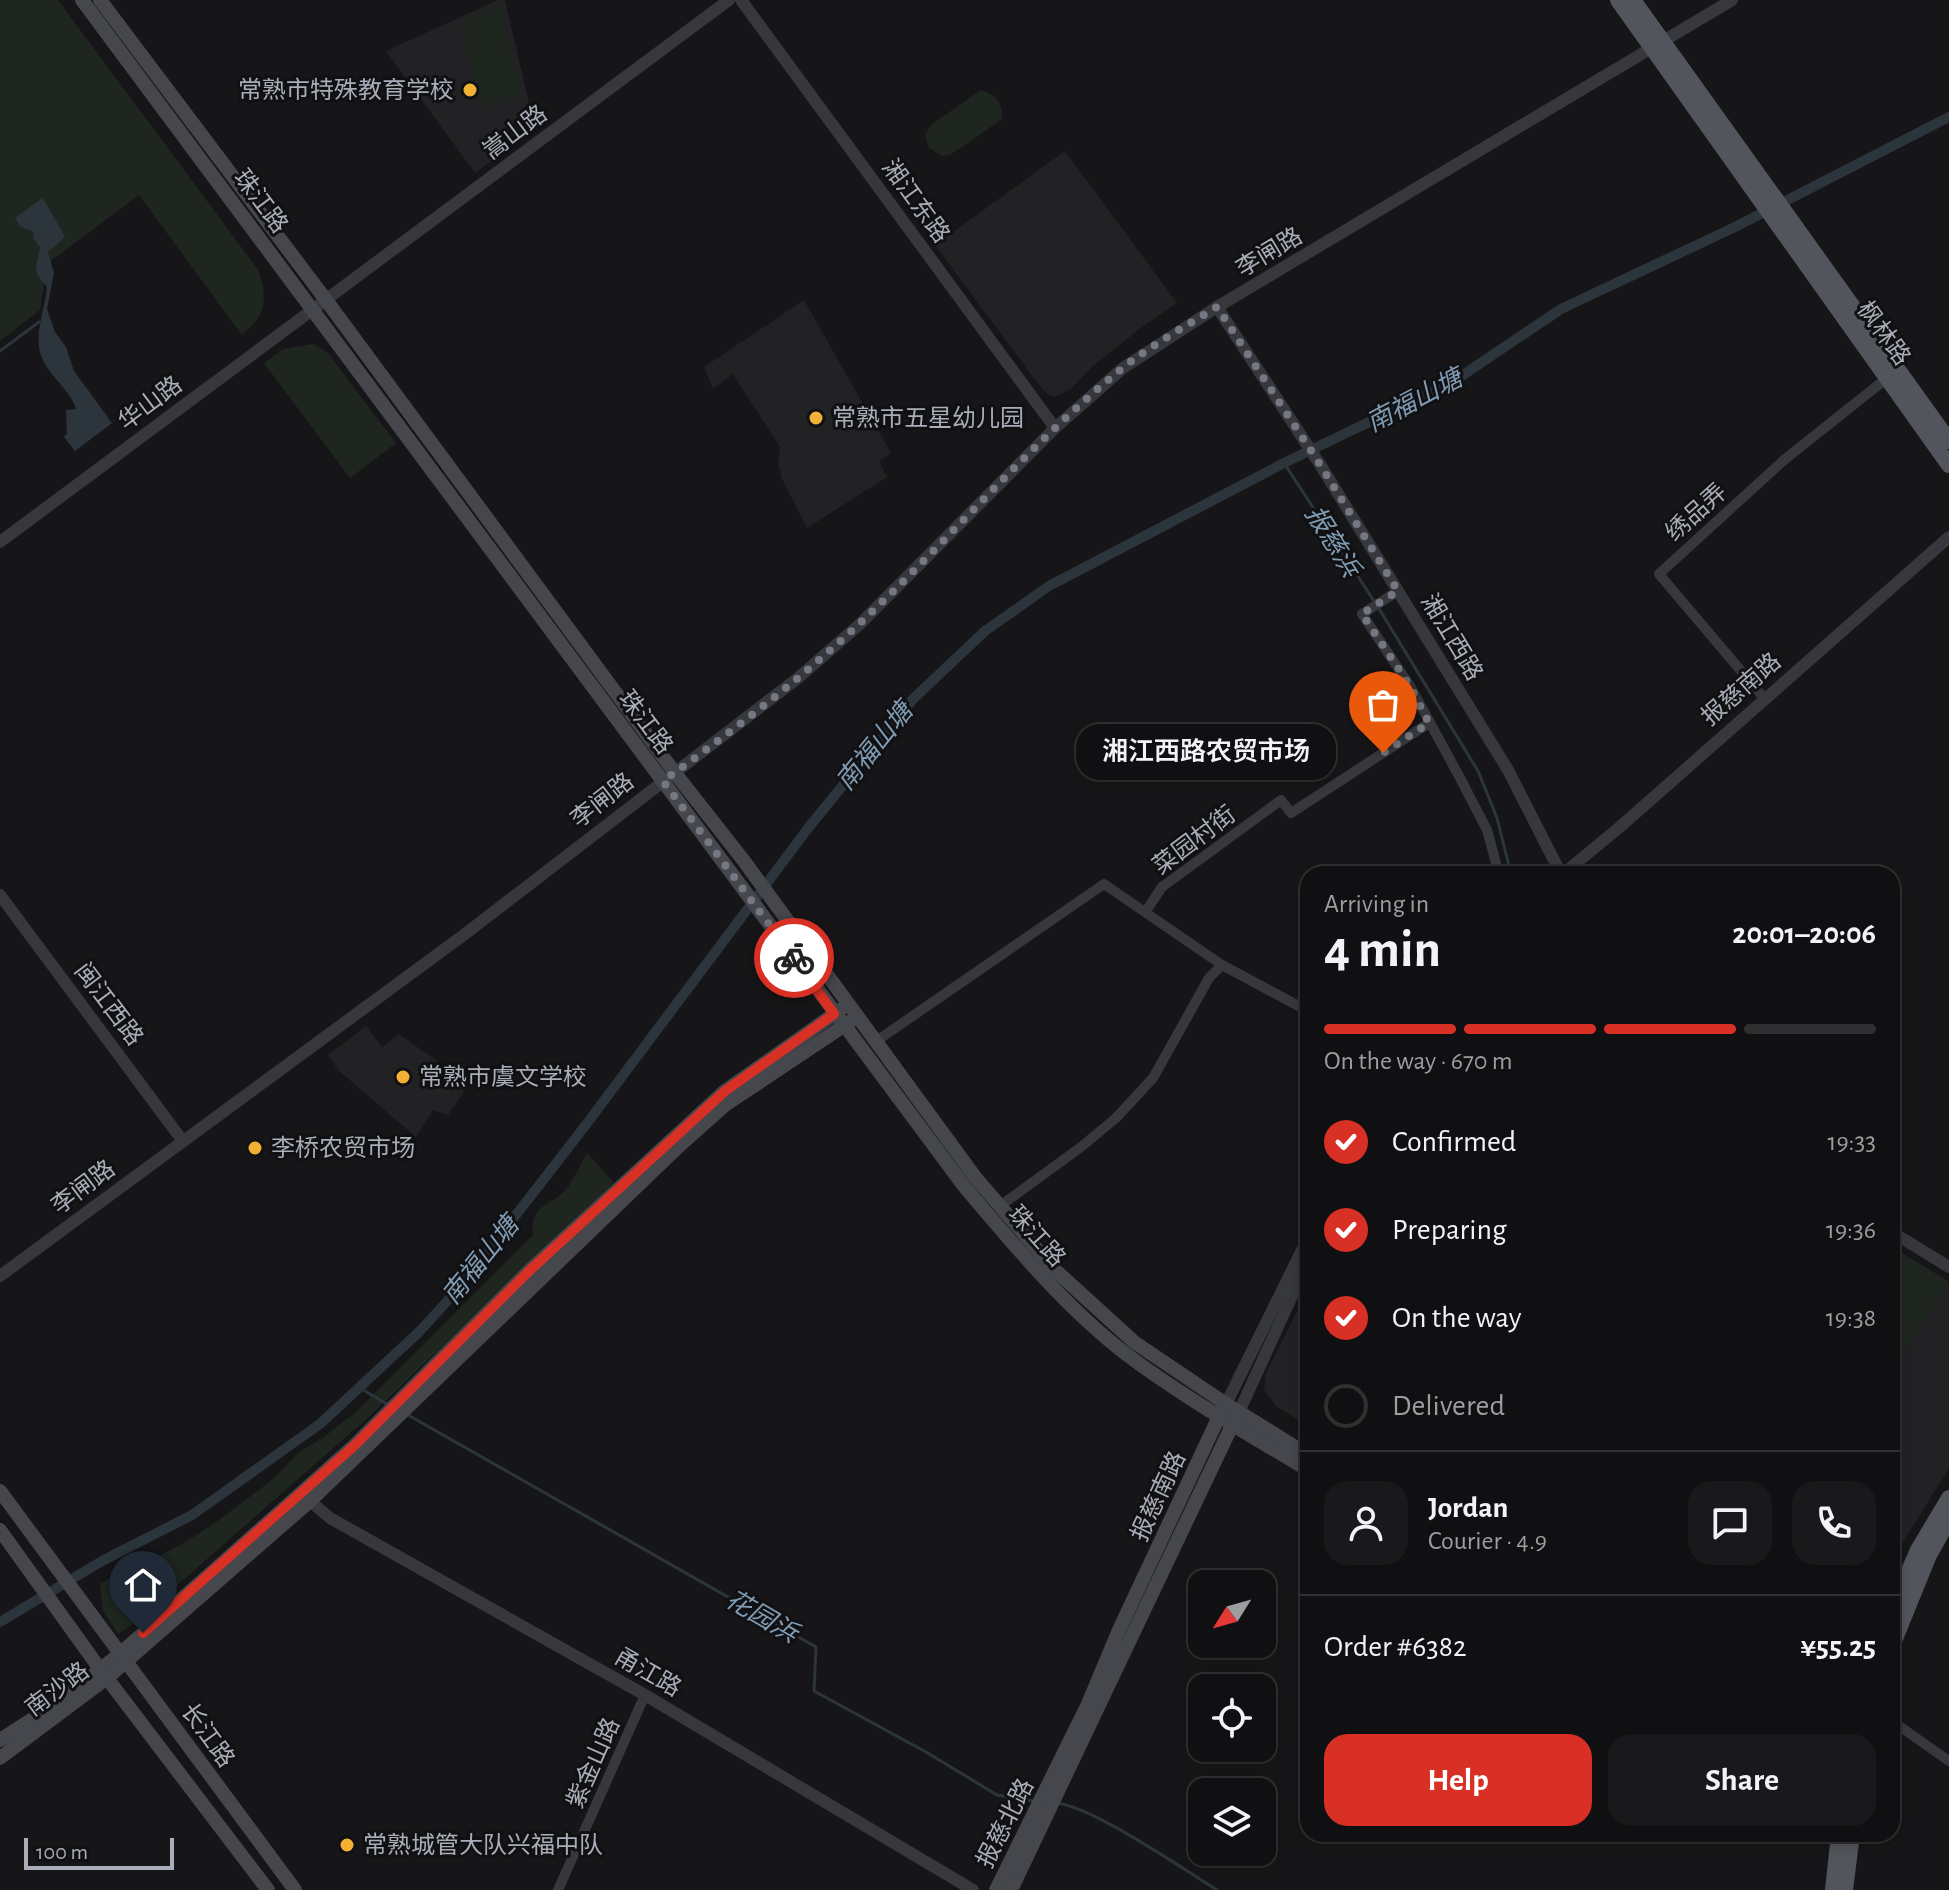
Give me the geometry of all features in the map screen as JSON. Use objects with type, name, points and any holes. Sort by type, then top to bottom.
[{"type":"main road","name":"珠江路","points":[[82,0],[669,777],[744,861],[975,1177],[1054,1269],[1134,1342],[1300,1464]]},
{"type":"main road","name":"珠江路","points":[[100,0],[326,300],[669,777],[838,1020],[964,1186],[1044,1279],[1126,1354],[1300,1451]]},
{"type":"main road","points":[[1618,0],[1657,44],[1786,224]]},
{"type":"main road","points":[[1633,0],[1657,44]]},
{"type":"main road","name":"枫林路","points":[[1786,224],[1887,378],[1949,465]]},
{"type":"main road","name":"枫林路","points":[[1786,224],[1949,441]]},
{"type":"main road","name":"南沙路","points":[[0,1758],[124,1657],[305,1497],[398,1408],[528,1272],[725,1091],[852,1011]]},
{"type":"main road","name":"报慈南路","points":[[1058,1781],[1229,1414]]},
{"type":"main road","name":"长江路","points":[[0,1491],[295,1890]]},
{"type":"main road","points":[[1900,1592],[1918,1550],[1949,1498]]},
{"type":"main road","points":[[1900,1626],[1929,1555],[1949,1520]]},
{"type":"main road","name":"长江路","points":[[0,1530],[104,1674],[268,1890]]},
{"type":"main road","name":"南沙路","points":[[0,1740],[104,1674]]},
{"type":"main road","name":"报慈北路","points":[[996,1890],[1058,1781]]},
{"type":"main road","name":"报慈北路","points":[[1011,1890],[1043,1811]]},
{"type":"main road","points":[[1833,1890],[1838,1842]]},
{"type":"main road","points":[[1845,1890],[1851,1842]]},
{"type":"street","name":"嵩山路","points":[[326,300],[729,0]]},
{"type":"street","name":"湘江东路","points":[[741,0],[1055,428]]},
{"type":"street","name":"李闸路","points":[[0,1276],[455,941],[798,678],[860,624],[1055,428],[1123,368],[1217,307],[1732,0]]},
{"type":"street","name":"华山路","points":[[0,542],[326,300]]},
{"type":"street","name":"湘江西路","points":[[1217,307],[1321,466],[1508,770],[1558,866]]},
{"type":"street","name":"绣品弄","points":[[1764,698],[1659,574],[1784,460],[1887,378]]},
{"type":"street","name":"报慈南路","points":[[1572,866],[1949,537]]},
{"type":"street","points":[[1398,591],[1362,614],[1410,686],[1487,830],[1497,866]]},
{"type":"street","name":"菜园村街","points":[[1146,911],[1162,887],[1281,800],[1291,813],[1429,723]]},
{"type":"street","points":[[875,1042],[1104,884],[1222,965],[1300,1007]]},
{"type":"street","name":"闽江西路","points":[[0,895],[182,1140]]},
{"type":"street","points":[[1000,1206],[1116,1118],[1153,1078],[1209,978],[1222,965]]},
{"type":"street","points":[[1900,1237],[1949,1267]]},
{"type":"street","name":"报慈南路","points":[[1229,1414],[1300,1256]]},
{"type":"street","name":"报慈南路","points":[[1229,1414],[1300,1276]]},
{"type":"street","name":"甬江路","points":[[305,1497],[330,1518],[645,1695],[973,1890]]},
{"type":"street","name":"紫金山路","points":[[558,1890],[645,1695]]},
{"type":"street","points":[[1900,1727],[1949,1761]]},
{"type":"shaded area","points":[[0,0],[58,0],[259,271],[263,306],[256,320],[242,335],[139,195],[47,264],[40,310],[0,341]]},
{"type":"shaded area","name":"常熟市特殊教育学校","points":[[498,0],[505,0],[535,129],[475,173],[386,51]]},
{"type":"shaded area","points":[[499,4],[522,93],[494,105],[484,101],[476,92],[463,29],[475,14],[494,15],[493,7]]},
{"type":"shaded area","points":[[981,90],[998,101],[1002,110],[1001,120],[950,155],[942,156],[929,148],[925,135],[932,124]]},
{"type":"shaded area","points":[[1065,151],[1177,303],[1092,367],[1072,388],[1055,397],[1047,394],[1036,381],[935,245]]},
{"type":"shaded area","points":[[43,198],[65,237],[48,252],[54,273],[47,309],[74,371],[112,423],[75,451],[64,437],[67,433],[66,410],[76,409],[40,353],[40,325],[47,287],[37,272],[40,247],[33,238],[34,232],[21,227],[15,218]]},
{"type":"shaded area","name":"常熟市五星幼儿园","points":[[804,300],[891,453],[879,461],[887,477],[807,528],[782,479],[778,464],[780,447],[733,374],[713,389],[704,367]]},
{"type":"shaded area","points":[[313,344],[327,352],[396,443],[350,478],[264,363],[283,349]]},
{"type":"shaded area","name":"常熟市虞文学校","points":[[366,1026],[382,1047],[399,1034],[469,1084],[448,1115],[433,1110],[416,1137],[338,1070],[328,1055]]},
{"type":"shaded area","points":[[587,1153],[614,1183],[371,1415],[118,1634],[103,1611],[100,1584],[128,1566],[149,1561],[184,1543],[219,1520],[272,1480],[299,1452],[357,1411],[533,1235],[535,1216],[568,1187]]},
{"type":"shaded area","points":[[1900,1252],[1949,1282],[1949,1468],[1900,1547]]},
{"type":"shaded area","points":[[1900,1252],[1948,1281],[1900,1359]]},
{"type":"shaded area","points":[[1300,1305],[1300,1421],[1276,1406],[1264,1390],[1266,1373]]},
{"type":"waterway","name":"南福山塘","points":[[0,1622],[102,1561],[192,1515],[320,1424],[420,1331],[461,1286],[585,1126],[809,827],[913,699],[985,631],[1049,586],[1284,463],[1454,381],[1561,309],[1735,227],[1949,117]]},
{"type":"waterway","points":[[0,351],[39,322]]},
{"type":"waterway","name":"报慈浜","points":[[1284,463],[1374,601]]},
{"type":"waterway","name":"报慈浜","points":[[1378,607],[1478,771],[1497,818],[1509,866]]},
{"type":"waterway","name":"花园浜","points":[[358,1387],[387,1404]]},
{"type":"waterway","name":"花园浜","points":[[408,1415],[816,1647],[814,1691],[997,1795],[1033,1801]]},
{"type":"waterway","name":"花园浜","points":[[1056,1803],[1114,1826],[1217,1890]]},
{"type":"way so far","points":[[794,958],[663,781],[798,678],[860,624],[1092,394],[1162,340],[1217,307],[1398,591],[1362,614],[1410,686],[1429,723],[1383,753]]},
{"type":"place","name":"常熟市特殊教育学校","points":[[470,90]]},
{"type":"place","name":"常熟市五星幼儿园","points":[[816,418]]},
{"type":"place","name":"湘江西路农贸市场","points":[[1383,753]]},
{"type":"place","name":"常熟市虞文学校","points":[[403,1077]]},
{"type":"place","name":"李桥农贸市场","points":[[255,1148]]},
{"type":"place","name":"常熟城管大队兴福中队","points":[[347,1845]]},
{"type":"route","points":[[143,1633],[355,1445],[528,1272],[725,1091],[834,1014],[794,958]]}]
